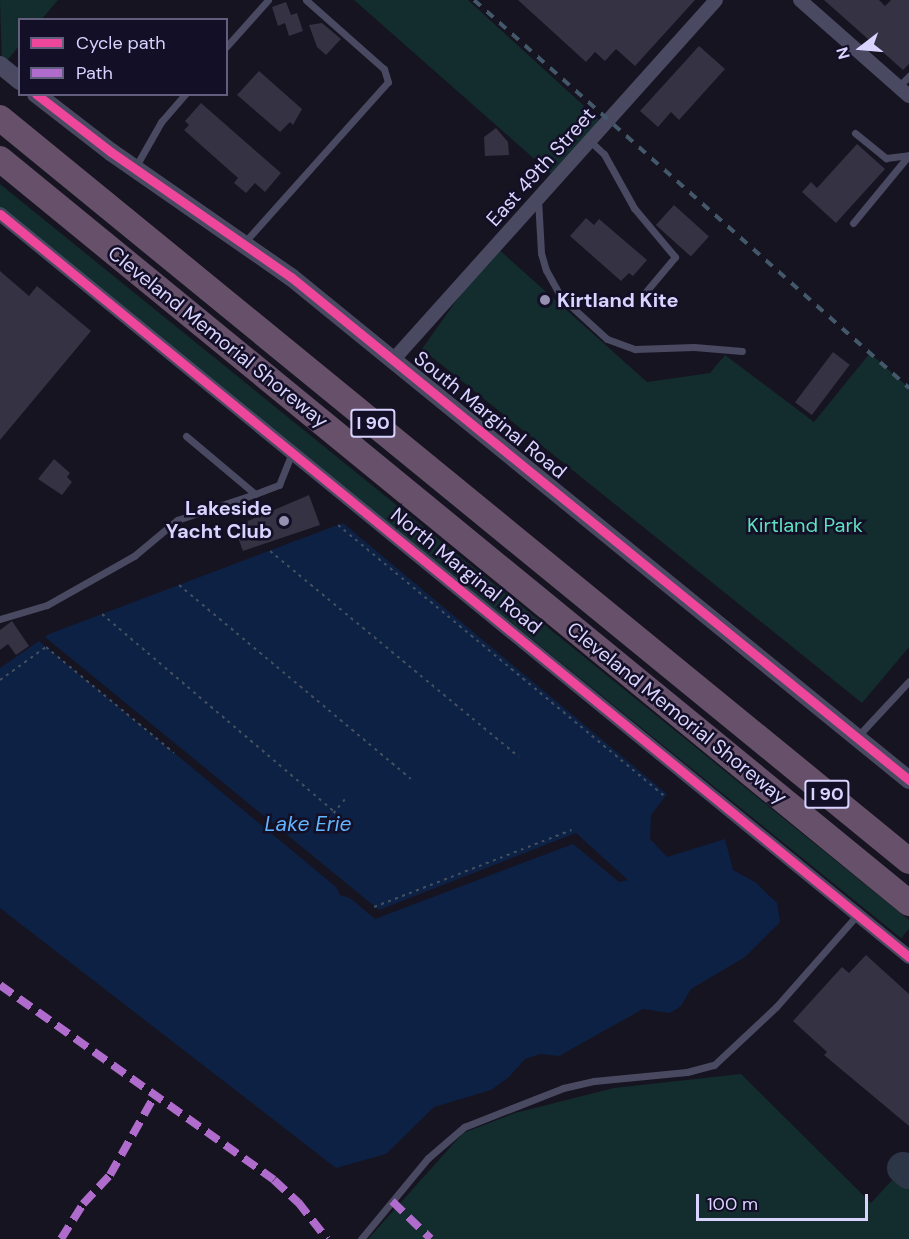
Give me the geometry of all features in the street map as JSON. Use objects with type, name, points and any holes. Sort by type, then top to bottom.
[{"type":"highway","name":"Cleveland Memorial Shoreway","points":[[0,118],[909,861]]},
{"type":"highway","name":"Cleveland Memorial Shoreway","points":[[0,159],[909,903]]},
{"type":"street","name":"East 49th Street","points":[[394,359],[716,0]]},
{"type":"street","points":[[800,0],[909,96]]},
{"type":"street","points":[[0,65],[18,79]]},
{"type":"street","name":"South Marginal Road","points":[[39,96],[135,168],[291,277],[908,778]]},
{"type":"street","name":"North Marginal Road","points":[[0,214],[909,957]]},
{"type":"lane","points":[[228,45],[268,0]]},
{"type":"lane","points":[[243,244],[388,81],[384,69],[306,0]]},
{"type":"lane","points":[[898,87],[909,76]]},
{"type":"lane","points":[[135,168],[161,122],[183,96]]},
{"type":"lane","points":[[853,223],[909,155],[886,158],[855,133]]},
{"type":"lane","points":[[591,142],[604,154],[634,208],[675,257],[644,295]]},
{"type":"lane","points":[[538,199],[541,253],[546,270],[561,297],[607,339],[635,349],[694,347],[742,351]]},
{"type":"lane","points":[[186,436],[255,494]]},
{"type":"lane","points":[[0,619],[57,599],[134,556],[177,520],[279,485],[292,452]]},
{"type":"lane","points":[[857,737],[909,681]]},
{"type":"lane","points":[[361,1239],[428,1158],[465,1127],[562,1088],[594,1081],[687,1072],[714,1065],[776,1007],[857,915]]},
{"type":"path","points":[[338,525],[665,796]]},
{"type":"path","points":[[270,550],[519,757]]},
{"type":"path","points":[[179,585],[411,779]]},
{"type":"path","points":[[102,614],[335,812]]},
{"type":"path","points":[[0,680],[46,647],[174,753]]},
{"type":"path","points":[[324,825],[345,799]]},
{"type":"path","points":[[374,906],[571,830]]},
{"type":"green space","points":[[0,0],[58,0],[43,18],[18,18],[18,47],[2,67]]},
{"type":"green space","points":[[354,0],[468,0],[606,126],[557,179]]},
{"type":"green space","points":[[0,184],[909,920],[909,929],[901,938],[0,208]]},
{"type":"green space","name":"Kirtland Park","points":[[495,246],[647,382],[710,373],[725,355],[814,422],[870,353],[909,388],[909,647],[862,703],[422,349]]},
{"type":"green space","points":[[741,1074],[871,1203],[895,1177],[909,1190],[909,1239],[368,1239],[463,1133],[515,1113],[614,1088]]},
{"type":"water","name":"Lake Erie","points":[[343,523],[667,794],[651,815],[650,839],[667,857],[725,839],[733,870],[755,882],[777,903],[780,922],[745,957],[691,989],[681,1006],[670,1013],[643,1009],[559,1056],[540,1054],[525,1059],[509,1077],[491,1090],[434,1107],[386,1154],[336,1168],[0,908],[0,668],[49,634]]},
{"type":"pier","points":[[45,637],[379,910],[576,833],[628,880],[619,882],[573,844],[375,919],[350,898],[340,895],[336,887],[39,641]]},
{"type":"building","points":[[518,0],[695,0],[635,66],[616,49],[605,61],[595,52],[586,62]]},
{"type":"building","points":[[824,0],[879,0],[885,6],[891,0],[909,0],[909,64],[903,70]]},
{"type":"building","points":[[286,2],[291,15],[297,13],[303,31],[289,36],[285,23],[278,26],[272,7]]},
{"type":"building","points":[[322,23],[341,39],[326,55],[317,47],[309,25]]},
{"type":"building","points":[[699,46],[725,69],[679,120],[671,112],[658,127],[640,111]]},
{"type":"building","points":[[259,71],[302,109],[293,125],[290,122],[280,132],[237,95]]},
{"type":"building","points":[[201,103],[281,173],[265,192],[255,183],[246,193],[234,183],[238,178],[184,130],[189,125],[185,121]]},
{"type":"building","points":[[496,128],[508,142],[509,155],[485,156],[484,137]]},
{"type":"building","points":[[857,144],[885,169],[836,223],[802,192],[811,182],[817,188]]},
{"type":"building","points":[[674,205],[709,236],[691,257],[656,225]]},
{"type":"building","points":[[586,218],[594,225],[599,219],[647,260],[633,276],[629,273],[621,281],[570,236]]},
{"type":"building","points":[[0,271],[29,296],[37,286],[91,331],[0,440]]},
{"type":"building","points":[[833,352],[850,365],[812,415],[795,402]]},
{"type":"building","points":[[54,459],[70,473],[67,477],[72,482],[62,495],[38,479]]},
{"type":"building","name":"Lakeside Yacht Club","points":[[309,495],[320,525],[243,551],[234,527]]},
{"type":"building","points":[[12,621],[29,646],[16,655],[8,644],[0,650],[0,630]]},
{"type":"building","points":[[866,955],[909,994],[909,1126],[824,1055],[827,1052],[793,1021],[842,967],[849,973]]},
{"type":"taxiway","points":[[903,1168],[909,1173]]},
{"type":"railway","points":[[474,0],[909,388]]},
{"type":"marked path","points":[[0,985],[274,1180],[298,1202],[327,1239]]},
{"type":"marked path","points":[[61,1239],[83,1204],[110,1175],[155,1095]]},
{"type":"marked path","points":[[392,1201],[431,1239]]},
{"type":"cycle path","points":[[39,96],[111,152],[291,277],[909,780]]},
{"type":"cycle path","points":[[0,214],[909,957]]},
{"type":"place","name":"Kirtland Kite","points":[[545,300]]},
{"type":"place","name":"Lakeside Yacht Club","points":[[284,521]]}]
